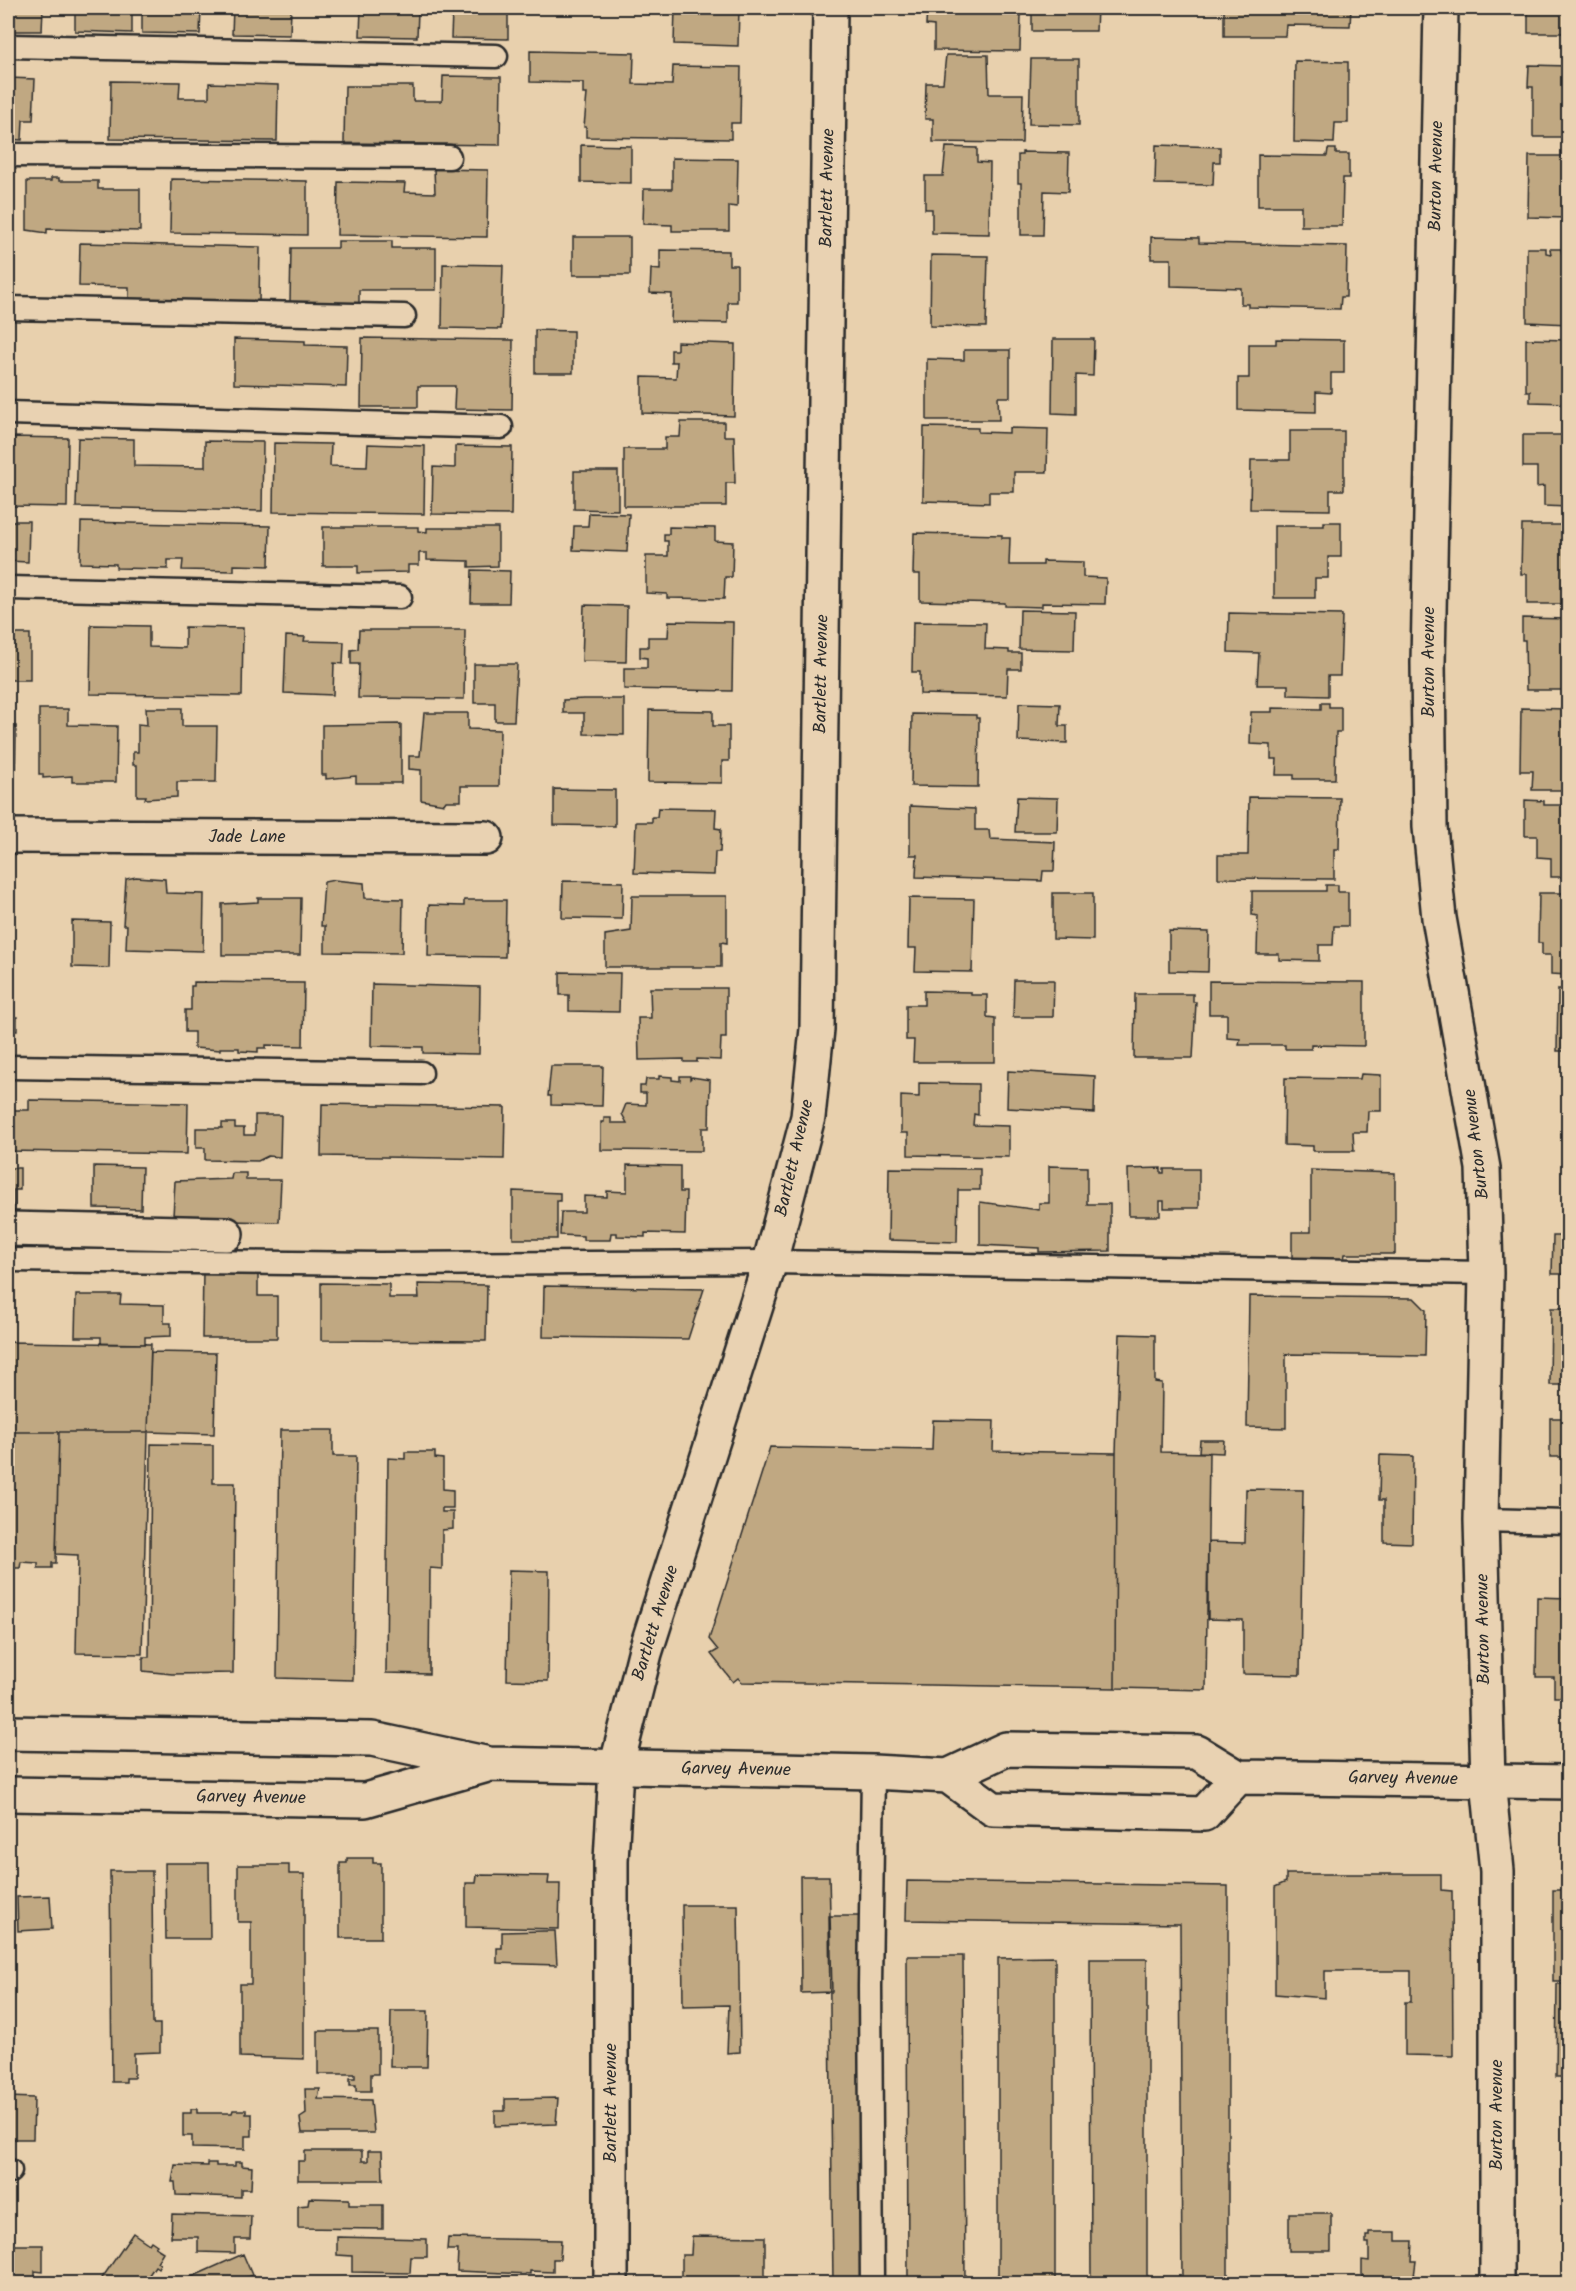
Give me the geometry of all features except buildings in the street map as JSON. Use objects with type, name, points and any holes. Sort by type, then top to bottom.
[{"type":"street","name":"Bartlett Avenue","points":[[611,2283],[611,1861],[616,1768],[645,1653],[770,1262],[808,1117],[817,1029],[830,8]]},
{"type":"street","name":"Burton Avenue","points":[[1441,8],[1428,651],[1430,827],[1439,918],[1467,1066],[1483,1168],[1486,1273],[1481,1520],[1488,1780],[1497,1871],[1497,2283]]},
{"type":"street","name":"Jade Lane","points":[[8,836],[486,838]]},
{"type":"street","points":[[8,1228],[226,1233]]},
{"type":"street","name":"Garvey Avenue","points":[[8,1733],[372,1739],[489,1764],[873,1772],[948,1776],[1006,1749],[1197,1752],[1238,1777],[1569,1782]]},
{"type":"street","name":"Garvey Avenue","points":[[8,1794],[365,1800],[489,1764]]},
{"type":"street","points":[[948,1776],[993,1809],[1204,1815],[1238,1777]]},
{"type":"lane","points":[[8,46],[496,56]]},
{"type":"lane","points":[[8,155],[448,157]]},
{"type":"lane","points":[[8,308],[404,316]]},
{"type":"lane","points":[[8,413],[501,427]]},
{"type":"lane","points":[[8,588],[400,597]]},
{"type":"lane","points":[[8,1067],[421,1073]]},
{"type":"lane","points":[[8,1260],[379,1264],[770,1262],[1486,1273]]},
{"type":"lane","points":[[1481,1520],[1569,1522]]},
{"type":"lane","points":[[872,2283],[870,1986],[873,1772]]}]
